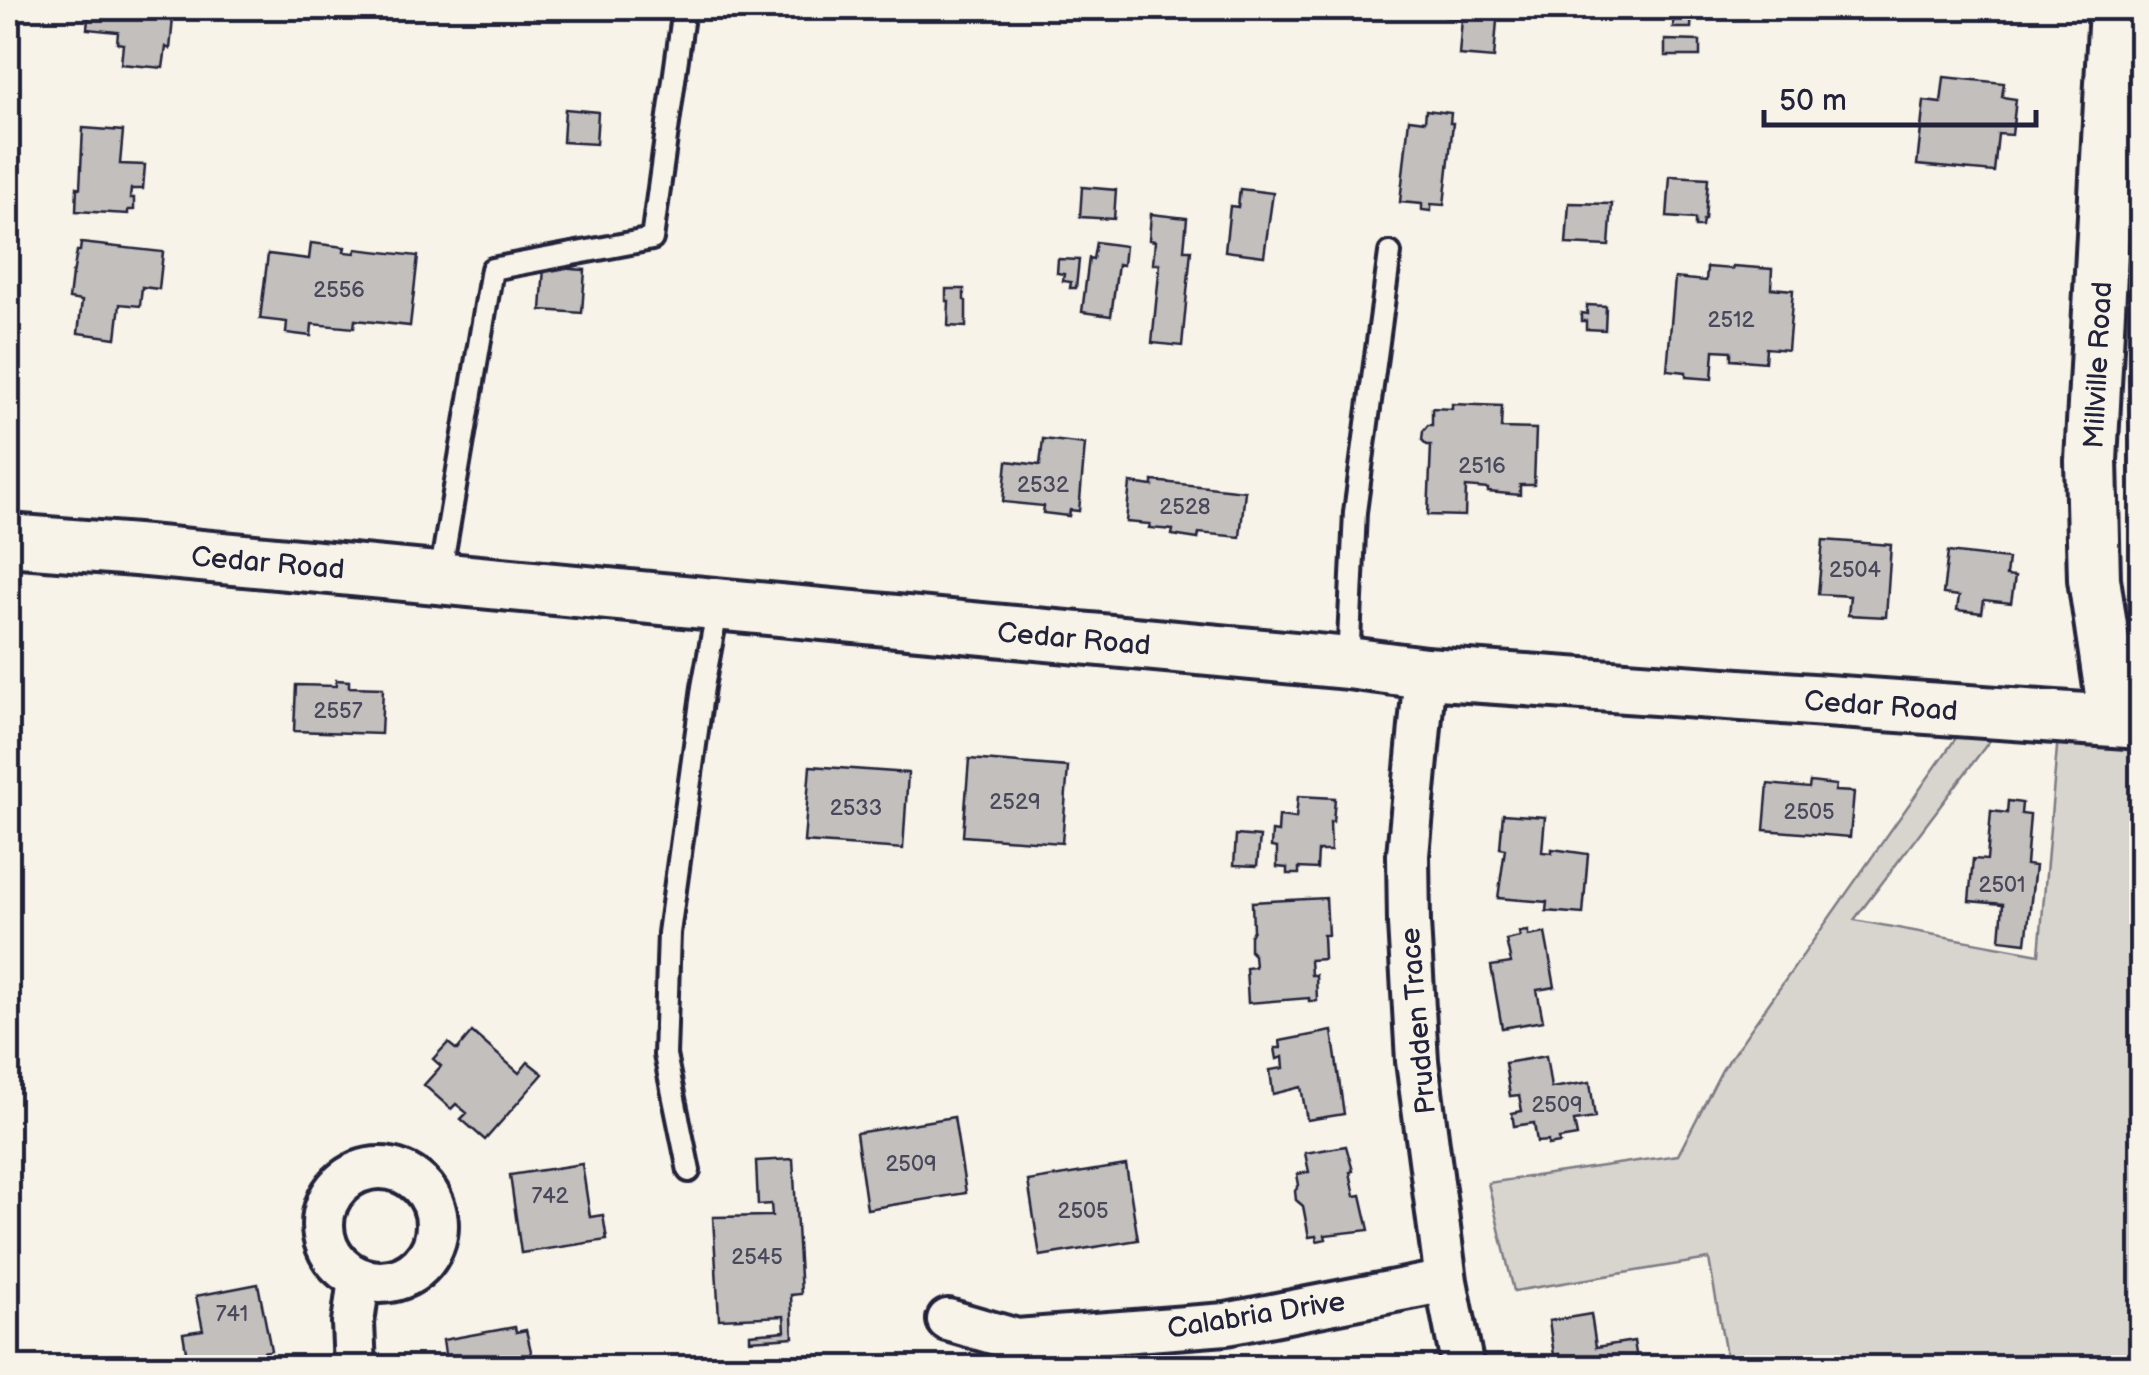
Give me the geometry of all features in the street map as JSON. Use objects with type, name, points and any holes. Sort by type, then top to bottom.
[{"type":"street","name":"Millville Road","points":[[2115,8],[2092,461],[2094,579],[2128,722]]},
{"type":"street","name":"Cedar Road","points":[[8,540],[1348,662],[1425,673],[2128,722]]},
{"type":"street","name":"Prudden Trace","points":[[1425,673],[1408,854],[1408,922],[1417,1060],[1446,1281],[1463,1368]]},
{"type":"street","points":[[356,1368],[353,1323],[359,1279]]},
{"type":"street","name":"Calabria Drive","points":[[948,1320],[1017,1340],[1207,1326],[1446,1281]]},
{"type":"lane","points":[[440,578],[492,269],[652,239],[684,8]]},
{"type":"lane","points":[[1348,662],[1355,512],[1390,252]]},
{"type":"lane","points":[[688,1171],[665,1055],[669,933],[718,604]]},
{"type":"shaded area","points":[[1965,725],[2000,727],[1854,920],[2039,954],[2058,736],[2141,746],[2141,1367],[1728,1367],[1709,1259],[1514,1291],[1488,1183],[1678,1155],[1722,1070]]},
{"type":"building","points":[[89,8],[174,8],[170,49],[166,47],[163,68],[121,64],[123,44],[117,43],[118,32],[87,29]]},
{"type":"building","points":[[1446,8],[1498,8],[1494,58],[1459,55],[1462,18],[1445,17]]},
{"type":"building","points":[[1674,8],[1692,8],[1691,28],[1673,28]]},
{"type":"building","points":[[1665,40],[1700,41],[1700,56],[1665,56]]},
{"type":"building","points":[[1944,77],[2004,83],[2002,97],[2016,99],[2012,135],[1998,134],[1994,172],[1917,165],[1924,101],[1941,103]]},
{"type":"building","points":[[565,109],[598,112],[596,144],[563,142]]},
{"type":"building","points":[[1426,110],[1451,113],[1453,123],[1444,205],[1431,204],[1431,211],[1422,210],[1422,204],[1400,202],[1409,119],[1425,121]]},
{"type":"building","points":[[83,128],[123,131],[120,164],[145,165],[143,189],[131,189],[134,210],[128,210],[128,214],[76,211]]},
{"type":"building","points":[[1670,176],[1708,178],[1702,227],[1695,227],[1695,219],[1667,217]]},
{"type":"building","points":[[1082,187],[1116,190],[1114,219],[1080,217]]},
{"type":"building","points":[[1240,189],[1273,193],[1264,256],[1225,251],[1230,206],[1238,207]]},
{"type":"building","points":[[1569,203],[1612,204],[1609,246],[1566,244]]},
{"type":"building","points":[[1151,214],[1187,218],[1184,250],[1191,250],[1182,346],[1152,343],[1160,264],[1153,264],[1155,241],[1149,240]]},
{"type":"building","points":[[1096,242],[1125,246],[1123,265],[1118,264],[1111,316],[1082,312],[1089,258],[1093,259]]},
{"type":"building","points":[[81,243],[163,252],[159,289],[142,287],[140,306],[120,304],[116,338],[78,333],[82,301],[69,299]]},
{"type":"building","points":[[311,243],[345,247],[344,252],[355,253],[356,249],[418,256],[410,326],[355,320],[354,328],[312,324],[311,336],[286,333],[287,322],[260,319],[268,254],[309,259]]},
{"type":"building","points":[[1058,259],[1079,260],[1076,288],[1070,288],[1071,282],[1063,281],[1064,274],[1057,273]]},
{"type":"building","points":[[544,267],[585,270],[582,313],[541,310]]},
{"type":"building","points":[[1707,267],[1772,269],[1771,288],[1793,290],[1788,350],[1766,348],[1765,362],[1731,359],[1731,351],[1714,350],[1712,379],[1686,377],[1686,372],[1667,370],[1675,278],[1706,281]]},
{"type":"building","points":[[946,289],[964,289],[966,327],[948,326]]},
{"type":"building","points":[[1587,305],[1606,306],[1605,330],[1586,329],[1581,313],[1587,314]]},
{"type":"building","points":[[1452,404],[1502,406],[1501,428],[1536,429],[1534,485],[1520,485],[1520,495],[1466,487],[1465,516],[1428,515],[1431,445],[1422,440],[1423,431],[1432,425],[1432,408],[1452,409]]},
{"type":"building","points":[[1043,439],[1085,444],[1079,511],[1070,510],[1069,516],[1043,513],[1044,506],[1003,502],[1007,461],[1040,465]]},
{"type":"building","points":[[1153,481],[1245,491],[1240,537],[1199,533],[1198,539],[1172,535],[1173,530],[1149,528],[1150,524],[1126,522],[1130,483],[1153,486]]},
{"type":"building","points":[[1823,540],[1891,545],[1886,617],[1848,615],[1850,596],[1818,594]]},
{"type":"building","points":[[1948,552],[2008,559],[2006,576],[2015,577],[2011,603],[1984,600],[1982,613],[1957,610],[1959,596],[1943,594]]},
{"type":"building","points":[[336,680],[349,681],[349,687],[383,688],[381,734],[294,731],[296,685],[336,686]]},
{"type":"building","points":[[969,759],[1068,767],[1062,843],[963,836]]},
{"type":"building","points":[[810,766],[908,773],[903,849],[804,842]]},
{"type":"building","points":[[1810,782],[1836,785],[1835,791],[1854,792],[1850,837],[1764,830],[1768,784],[1809,788]]},
{"type":"building","points":[[1298,796],[1335,798],[1330,822],[1331,851],[1318,851],[1317,869],[1299,868],[1299,874],[1287,874],[1287,868],[1277,867],[1277,848],[1271,847],[1272,831],[1278,832],[1279,816],[1296,818]]},
{"type":"building","points":[[2008,801],[2022,803],[2021,814],[2030,815],[2026,865],[2035,866],[2026,943],[2000,940],[2003,904],[1969,901],[1973,859],[1987,860],[1991,811],[2007,813]]},
{"type":"building","points":[[1503,814],[1545,817],[1542,852],[1552,853],[1552,849],[1588,854],[1583,914],[1546,911],[1547,902],[1498,898],[1505,849],[1500,848]]},
{"type":"building","points":[[1236,835],[1260,837],[1257,866],[1234,865]]},
{"type":"building","points":[[1326,898],[1328,935],[1323,935],[1324,959],[1310,960],[1311,975],[1316,975],[1317,1001],[1309,998],[1248,1003],[1246,968],[1255,967],[1250,951],[1252,902]]},
{"type":"building","points":[[1528,931],[1528,936],[1545,933],[1555,987],[1537,990],[1543,1021],[1502,1028],[1491,966],[1511,963],[1506,940]]},
{"type":"building","points":[[1332,1031],[1344,1114],[1307,1120],[1301,1087],[1273,1094],[1270,1070],[1284,1068],[1283,1057],[1277,1059],[1275,1048],[1281,1048],[1280,1041]]},
{"type":"building","points":[[472,1032],[519,1073],[528,1062],[543,1074],[485,1140],[461,1119],[467,1113],[456,1104],[451,1109],[424,1085],[441,1066],[433,1059],[448,1043],[457,1050]]},
{"type":"building","points":[[1546,1056],[1551,1088],[1590,1082],[1595,1118],[1574,1121],[1577,1136],[1548,1145],[1548,1141],[1537,1142],[1534,1123],[1514,1126],[1512,1113],[1522,1111],[1519,1095],[1510,1096],[1505,1063]]},
{"type":"building","points":[[954,1117],[966,1193],[867,1209],[856,1133]]},
{"type":"building","points":[[1346,1146],[1355,1196],[1361,1195],[1369,1230],[1325,1235],[1326,1239],[1317,1241],[1316,1236],[1309,1237],[1303,1206],[1296,1200],[1297,1174],[1309,1172],[1305,1153]]},
{"type":"building","points":[[793,1159],[801,1294],[791,1295],[793,1337],[750,1340],[750,1334],[785,1331],[784,1316],[719,1319],[713,1217],[772,1216],[771,1204],[758,1205],[756,1161]]},
{"type":"building","points":[[582,1164],[590,1217],[603,1215],[607,1240],[521,1253],[510,1175]]},
{"type":"building","points":[[1126,1165],[1138,1240],[1040,1256],[1028,1181]]},
{"type":"building","points":[[258,1284],[271,1350],[264,1352],[267,1368],[209,1368],[206,1353],[187,1357],[183,1333],[203,1330],[196,1296]]},
{"type":"building","points":[[1591,1314],[1596,1347],[1634,1341],[1635,1368],[1562,1368],[1560,1354],[1554,1355],[1549,1321]]},
{"type":"building","points":[[515,1327],[516,1332],[526,1330],[535,1368],[447,1368],[443,1340]]}]
